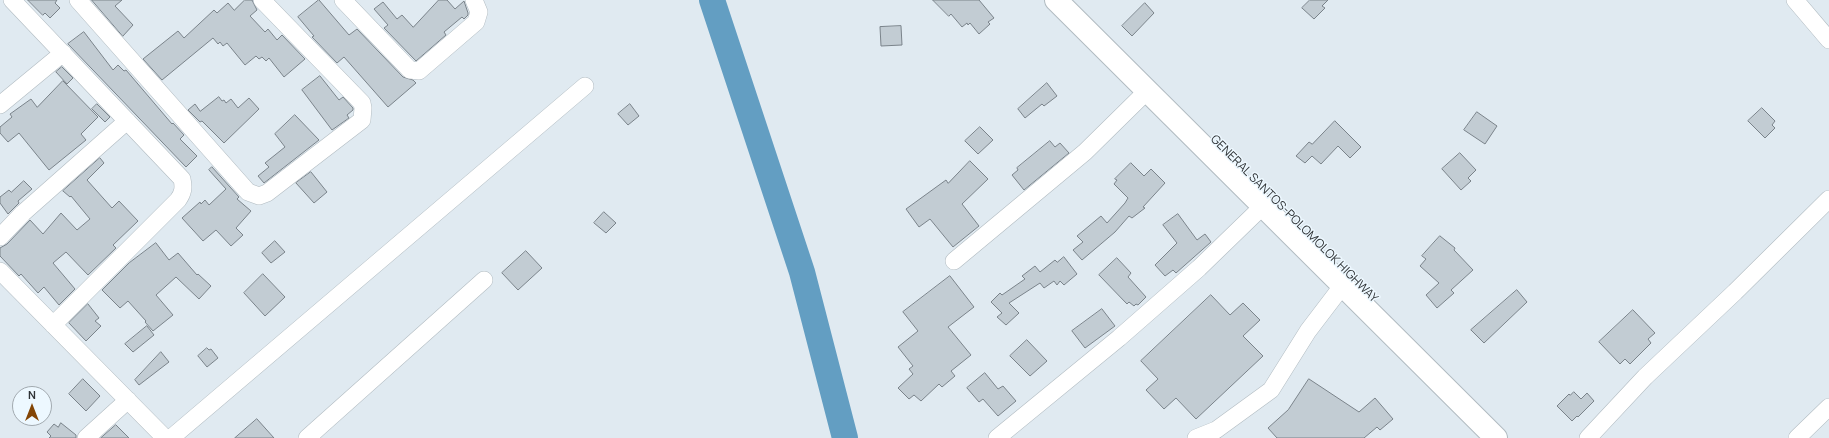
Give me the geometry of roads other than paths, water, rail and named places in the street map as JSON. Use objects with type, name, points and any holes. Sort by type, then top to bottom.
[{"type":"highway","points":[[1056,0],[1496,438]]},
{"type":"highway","name":"GENERAL SANTOS-POLOMOLOK HIGHWAY","points":[[1073,0],[1513,438]]},
{"type":"street","points":[[12,0],[182,179],[182,195],[53,325]]},
{"type":"street","points":[[78,0],[248,192],[259,196],[267,194],[362,120],[363,115],[362,103],[262,0]]},
{"type":"street","points":[[343,0],[410,70],[415,72],[419,72],[476,22],[479,12],[474,0]]},
{"type":"street","points":[[1795,0],[1829,40]]},
{"type":"street","points":[[0,105],[62,53]]},
{"type":"street","points":[[171,438],[585,86]]},
{"type":"street","points":[[954,261],[1085,152],[1147,91]]},
{"type":"street","points":[[0,237],[23,213],[127,121]]},
{"type":"street","points":[[1588,438],[1645,377],[1735,292],[1829,199]]},
{"type":"street","points":[[996,438],[1119,338],[1199,268],[1263,206]]},
{"type":"street","points":[[0,271],[165,438]]},
{"type":"street","points":[[307,438],[484,280]]},
{"type":"street","points":[[1196,438],[1216,430],[1271,390],[1308,331],[1343,285]]},
{"type":"street","points":[[86,438],[128,400]]},
{"type":"street","points":[[1797,438],[1829,407]]},
{"type":"waterway","points":[[712,0],[802,272],[845,438]]}]
